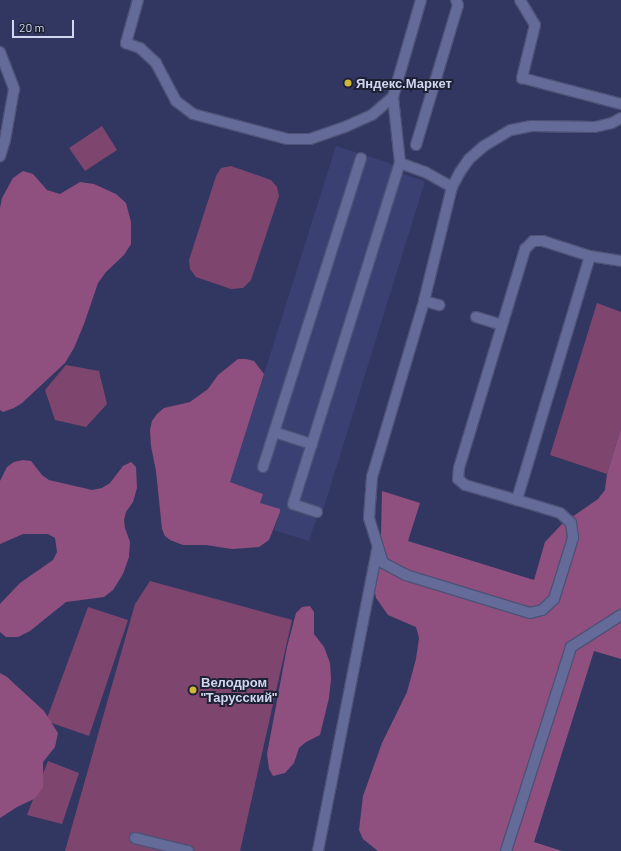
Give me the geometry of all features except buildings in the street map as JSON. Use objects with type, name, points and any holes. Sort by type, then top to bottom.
[{"type":"lane","points":[[138,0],[126,43],[140,48],[156,63],[176,101],[193,114],[288,139],[310,139],[347,126],[372,114],[393,97]]},
{"type":"lane","points":[[317,512],[293,504],[400,163],[393,97],[421,0]]},
{"type":"lane","points":[[416,145],[458,5],[456,0]]},
{"type":"lane","points":[[520,0],[535,25],[522,78],[621,104]]},
{"type":"lane","points":[[0,52],[14,88],[5,140],[0,156]]},
{"type":"lane","points":[[621,118],[612,123],[595,127],[532,126],[511,130],[484,146],[469,159],[452,187],[424,301],[372,477],[369,518],[383,563],[406,575],[530,613],[542,610],[554,599],[573,538],[572,523],[560,513],[465,485],[458,479],[459,468],[525,249],[533,241],[543,241],[590,256],[621,261]]},
{"type":"lane","points":[[263,467],[360,158]]},
{"type":"lane","points":[[400,163],[425,172],[452,187]]},
{"type":"lane","points":[[516,500],[590,256]]},
{"type":"lane","points":[[424,301],[439,305]]},
{"type":"lane","points":[[476,317],[502,325]]},
{"type":"lane","points":[[274,432],[312,444]]},
{"type":"lane","points":[[318,851],[378,544]]},
{"type":"lane","points":[[506,851],[571,646],[621,615]]},
{"type":"lane","points":[[135,838],[188,851]]},
{"type":"shaded area","points":[[102,126],[117,150],[85,171],[69,148]]},
{"type":"shaded area","points":[[336,146],[389,163],[405,175],[425,181],[324,507],[315,522],[309,541],[274,530],[280,512],[260,503],[263,494],[230,482]]},
{"type":"shaded area","points":[[231,166],[271,180],[277,187],[279,196],[251,280],[243,288],[231,289],[196,277],[190,269],[189,260],[216,176],[221,168]]},
{"type":"shaded area","points":[[23,171],[33,174],[47,190],[60,194],[80,182],[94,184],[116,194],[126,203],[131,222],[131,244],[124,255],[106,272],[98,283],[84,324],[74,348],[65,363],[22,403],[3,412],[0,410],[0,208],[2,198],[13,178]]},
{"type":"shaded area","points":[[597,303],[621,312],[621,428],[607,474],[550,455]]},
{"type":"shaded area","points":[[238,359],[254,361],[264,374],[230,482],[263,494],[260,503],[280,509],[280,512],[269,540],[259,547],[232,549],[206,545],[183,545],[170,540],[165,536],[162,529],[156,471],[151,446],[150,430],[152,421],[164,408],[190,402],[208,389],[218,375]]},
{"type":"shaded area","points":[[66,365],[99,371],[107,404],[86,427],[55,420],[45,390]]},
{"type":"shaded area","points":[[621,428],[621,659],[594,651],[534,842],[562,851],[378,851],[363,839],[359,830],[363,796],[382,743],[407,692],[416,659],[419,638],[416,627],[388,615],[376,598],[374,587],[378,544],[381,534],[382,491],[420,503],[408,541],[534,580],[545,542],[562,524],[598,499],[605,490],[607,474]]},
{"type":"shaded area","points":[[23,460],[31,461],[42,475],[49,480],[92,490],[102,488],[110,483],[123,466],[131,462],[136,467],[137,488],[133,502],[126,512],[124,520],[130,542],[129,557],[123,574],[113,590],[104,597],[66,602],[30,631],[18,637],[6,637],[0,632],[0,604],[20,583],[53,560],[57,552],[55,538],[48,534],[23,534],[0,544],[0,481],[7,467],[14,462]]},
{"type":"shaded area","name":"Велодром \"Тарусский\"","points":[[150,581],[292,620],[240,851],[65,851],[135,604]]},
{"type":"shaded area","points":[[310,606],[314,612],[314,634],[324,647],[330,663],[331,679],[329,698],[320,735],[306,742],[299,748],[294,763],[285,773],[273,776],[269,769],[267,754],[287,647],[296,613],[302,607]]},
{"type":"shaded area","points":[[88,607],[128,620],[89,736],[46,721]]},
{"type":"shaded area","points":[[0,673],[7,677],[44,711],[58,733],[55,747],[43,762],[43,788],[34,799],[17,807],[0,818]]},
{"type":"shaded area","points":[[48,761],[79,773],[62,824],[27,815]]},
{"type":"place","name":"Яндекс.Маркет","points":[[348,83]]},
{"type":"place","name":"Велодром \"Тарусский\"","points":[[193,690]]}]
